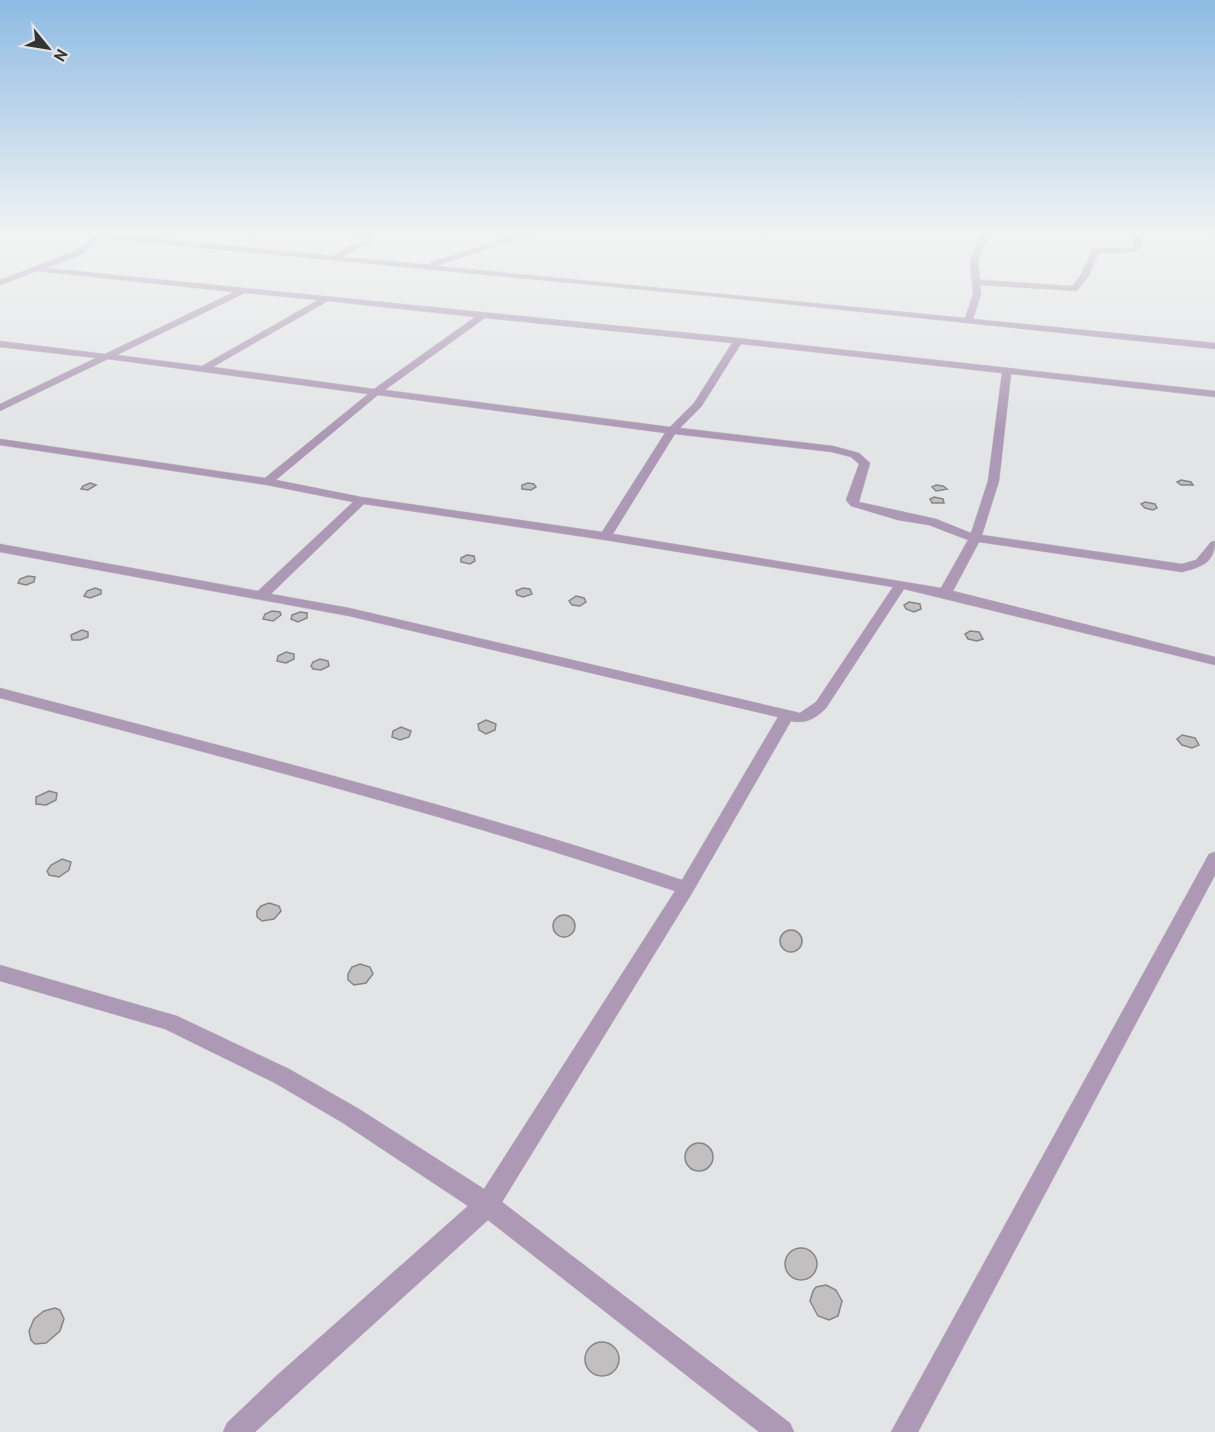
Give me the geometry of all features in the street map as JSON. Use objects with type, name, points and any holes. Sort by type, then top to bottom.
[{"type":"street","points":[[0,408],[226,299]]},
{"type":"street","points":[[203,369],[326,299],[738,341],[1215,394]]},
{"type":"street","points":[[745,299],[1215,346]]},
{"type":"street","points":[[968,321],[975,299]]},
{"type":"street","points":[[267,482],[376,392],[483,315]]},
{"type":"street","points":[[605,536],[671,432],[698,405],[738,341]]},
{"type":"street","points":[[0,344],[671,432],[846,451],[861,458],[865,463],[852,500],[855,504],[898,516],[932,522],[974,538],[1182,568],[1200,563],[1215,545]]},
{"type":"street","points":[[945,593],[974,538],[989,501],[1003,423],[1007,370]]},
{"type":"street","points":[[0,442],[267,482],[361,500],[605,536],[901,584],[1215,661]]},
{"type":"street","points":[[261,597],[361,500]]},
{"type":"street","points":[[0,549],[433,630],[801,718],[810,715],[821,705],[901,584]]},
{"type":"street","points":[[0,693],[38,701],[428,808],[573,850],[687,888]]},
{"type":"street","points":[[236,1432],[283,1387],[487,1205],[687,888],[786,716]]},
{"type":"street","points":[[903,1432],[1215,859]]},
{"type":"street","points":[[0,973],[170,1022],[282,1076],[351,1116],[487,1205],[781,1432]]},
{"type":"building","points":[[1181,480],[1191,482],[1193,485],[1181,485],[1177,482]]},
{"type":"building","points":[[90,483],[96,485],[88,490],[81,489],[83,486]]},
{"type":"building","points":[[528,483],[536,487],[531,490],[522,489],[522,485]]},
{"type":"building","points":[[936,485],[947,489],[936,491],[932,487]]},
{"type":"building","points":[[934,497],[943,499],[944,503],[932,503],[930,499]]},
{"type":"building","points":[[1145,502],[1155,504],[1157,508],[1153,510],[1145,508],[1141,504]]},
{"type":"building","points":[[467,555],[474,556],[475,561],[470,564],[461,562],[461,558]]},
{"type":"building","points":[[28,576],[35,577],[34,582],[26,585],[18,583],[20,579]]},
{"type":"building","points":[[95,588],[101,590],[101,594],[90,598],[84,596],[87,591]]},
{"type":"building","points":[[523,588],[530,589],[532,594],[523,597],[517,595],[516,591]]},
{"type":"building","points":[[576,596],[584,598],[586,602],[580,606],[572,605],[569,601]]},
{"type":"building","points":[[909,602],[920,604],[921,609],[914,612],[906,609],[904,605]]},
{"type":"building","points":[[272,611],[280,612],[281,615],[273,621],[263,619],[265,614]]},
{"type":"building","points":[[300,612],[307,613],[307,618],[298,622],[291,619],[292,615]]},
{"type":"building","points":[[82,630],[88,632],[88,637],[72,640],[71,635]]},
{"type":"building","points":[[970,631],[979,632],[983,639],[977,641],[968,639],[965,634]]},
{"type":"building","points":[[286,652],[294,654],[294,659],[286,663],[277,661],[278,656]]},
{"type":"building","points":[[320,659],[328,661],[329,666],[321,670],[313,669],[311,666],[313,662]]},
{"type":"building","points":[[486,720],[496,724],[495,730],[486,734],[479,730],[478,724]]},
{"type":"building","points":[[401,727],[411,731],[409,737],[400,740],[392,737],[393,731]]},
{"type":"building","points":[[1182,735],[1195,738],[1199,745],[1192,748],[1182,745],[1177,739]]},
{"type":"building","points":[[49,791],[57,793],[56,800],[46,805],[36,804],[36,797]]},
{"type":"building","points":[[62,859],[71,862],[69,870],[59,877],[49,875],[47,871],[51,865]]},
{"type":"building","points":[[269,903],[279,906],[281,911],[274,919],[262,921],[257,917],[257,911],[261,906]]},
{"type":"building","points":[[564,915],[572,918],[575,926],[572,934],[564,937],[556,934],[553,926],[556,918]]},
{"type":"building","points":[[791,930],[799,933],[802,941],[799,949],[791,952],[783,949],[780,941],[783,933]]},
{"type":"building","points":[[360,964],[370,967],[373,974],[366,983],[354,985],[348,980],[348,974],[352,967]]},
{"type":"building","points":[[699,1143],[709,1147],[713,1157],[709,1167],[699,1171],[689,1167],[685,1157],[689,1147]]},
{"type":"building","points":[[801,1248],[812,1253],[817,1264],[812,1275],[801,1280],[790,1275],[785,1264],[790,1253]]},
{"type":"building","points":[[826,1285],[836,1290],[842,1301],[838,1316],[829,1320],[818,1316],[810,1301],[816,1287]]},
{"type":"building","points":[[55,1308],[60,1310],[64,1319],[60,1331],[46,1343],[35,1344],[31,1340],[29,1331],[34,1319],[44,1311]]},
{"type":"building","points":[[602,1342],[614,1347],[619,1359],[614,1371],[602,1376],[590,1371],[585,1359],[590,1347]]}]
